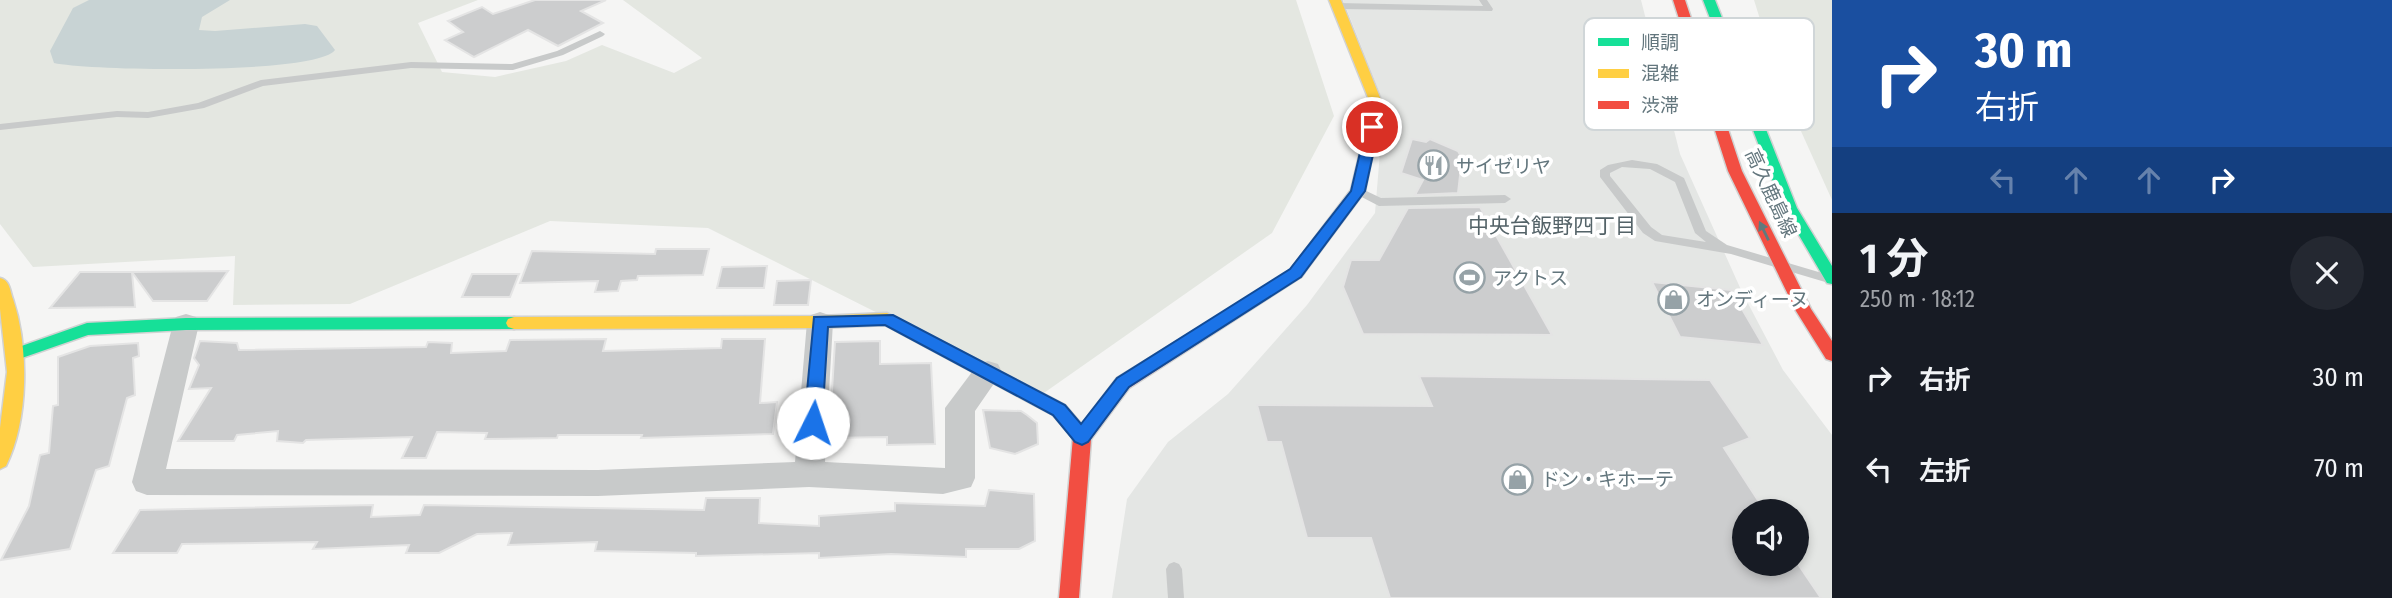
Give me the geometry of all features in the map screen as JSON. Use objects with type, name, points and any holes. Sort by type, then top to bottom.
[{"type":"street","name":"高久鹿島線","points":[[1679,0],[1685,18]]},
{"type":"street","name":"高久鹿島線","points":[[1709,0],[1716,18]]},
{"type":"street","points":[[1069,598],[1082,437],[1123,383],[1296,273],[1358,191],[1377,105],[1337,3]]},
{"type":"street","name":"高久鹿島線","points":[[1722,130],[1735,171],[1781,265],[1804,311],[1832,355]]},
{"type":"street","name":"高久鹿島線","points":[[1760,130],[1790,208],[1832,280]]},
{"type":"street","points":[[0,283],[19,353],[16,402],[0,461]]},
{"type":"street","points":[[19,353],[87,329],[186,324],[820,322],[887,319],[1059,410],[1082,437]]},
{"type":"street","points":[[809,474],[820,322]]},
{"type":"street","points":[[186,324],[147,482],[598,483],[809,474],[943,481],[960,478],[960,408],[988,372]]},
{"type":"lane","points":[[1337,3],[1489,9],[1483,0]]},
{"type":"lane","points":[[0,127],[117,114],[148,115],[200,106],[261,83],[411,65],[513,67],[560,53],[600,34]]},
{"type":"lane","points":[[1724,249],[1701,233],[1680,180],[1673,174],[1651,166],[1637,165],[1613,165],[1604,172],[1605,177],[1647,230],[1658,238],[1724,249],[1832,280]]},
{"type":"lane","points":[[1358,191],[1379,202],[1505,199]]},
{"type":"lane","points":[[1174,569],[1176,598]]},
{"type":"shaded area","points":[[0,0],[478,0],[418,23],[442,72],[495,77],[566,61],[602,45],[674,73],[702,58],[623,0],[1296,0],[1334,116],[1272,233],[1041,395],[708,228],[550,221],[350,304],[233,305],[235,256],[33,267],[0,224]]},
{"type":"shaded area","points":[[89,0],[230,0],[202,17],[199,30],[305,24],[317,26],[335,50],[319,58],[288,64],[247,67],[154,69],[54,63],[50,51],[73,8]]},
{"type":"shaded area","points":[[1343,0],[1641,0],[1646,18],[1584,18],[1584,130],[1674,130],[1680,154],[1742,292],[1783,370],[1832,435],[1832,598],[1112,598],[1127,499],[1168,442],[1228,394],[1307,305],[1375,213],[1384,104]]},
{"type":"shaded area","points":[[1754,0],[1832,0],[1832,200],[1800,130],[1814,130],[1814,18],[1760,18]]},
{"type":"building","points":[[535,0],[606,0],[581,11],[603,23],[558,46],[528,30],[474,57],[445,40],[463,32],[448,21],[482,7],[493,14]]},
{"type":"building","name":"サイゼリヤ","points":[[1412,139],[1426,142],[1430,139],[1458,151],[1462,158],[1458,193],[1415,195],[1423,180],[1401,173]]},
{"type":"building","points":[[1480,207],[1552,335],[1363,334],[1343,287],[1351,260],[1379,260],[1408,208]]},
{"type":"building","points":[[656,249],[709,249],[703,275],[638,276],[637,280],[621,281],[618,291],[595,292],[598,281],[520,283],[532,251],[655,254]]},
{"type":"building","points":[[767,266],[764,288],[717,288],[722,267]]},
{"type":"building","points":[[228,271],[207,301],[153,301],[132,272]]},
{"type":"building","points":[[80,272],[132,272],[135,307],[50,308]]},
{"type":"building","points":[[472,274],[519,274],[510,297],[462,297]]},
{"type":"building","points":[[811,280],[808,305],[774,305],[777,281]]},
{"type":"building","points":[[1652,282],[1731,290],[1763,345],[1680,337]]},
{"type":"building","points":[[606,339],[603,351],[721,348],[722,339],[765,339],[760,403],[777,402],[773,434],[641,438],[642,435],[558,435],[557,438],[485,439],[487,433],[437,432],[426,458],[402,458],[412,437],[306,440],[303,443],[277,441],[278,431],[237,435],[234,441],[178,441],[211,388],[189,389],[199,365],[194,358],[200,341],[237,343],[239,350],[426,347],[428,342],[452,343],[451,353],[506,351],[510,340]]},
{"type":"building","points":[[880,341],[880,364],[931,363],[935,444],[887,445],[887,437],[829,438],[835,342]]},
{"type":"building","points":[[138,343],[139,356],[133,358],[135,395],[127,398],[109,466],[96,470],[70,549],[1,560],[29,506],[40,455],[49,453],[53,406],[58,405],[58,357],[90,346]]},
{"type":"building","name":"ドン・キホーテ","points":[[1419,376],[1710,380],[1750,438],[1724,448],[1757,499],[1732,499],[1732,576],[1806,576],[1821,598],[1390,598],[1371,538],[1307,538],[1281,442],[1267,442],[1257,405],[1432,406]]},
{"type":"building","points":[[983,410],[1021,411],[1037,423],[1038,444],[1015,454],[990,448]]},
{"type":"building","points":[[989,490],[1034,494],[1035,541],[1019,549],[966,549],[966,557],[891,554],[819,558],[819,553],[696,556],[696,553],[595,551],[597,542],[508,545],[512,533],[477,534],[439,553],[406,553],[409,545],[313,549],[317,542],[182,544],[177,553],[113,553],[140,510],[373,505],[371,517],[420,515],[424,505],[704,510],[706,498],[760,498],[759,523],[819,526],[819,516],[895,511],[895,503],[985,506]]},
{"type":"traffic: fast","points":[[1709,0],[1716,18]]},
{"type":"traffic: fast","points":[[1760,130],[1790,208],[1832,279]]},
{"type":"traffic: fast","points":[[19,353],[87,329],[186,324],[514,323]]},
{"type":"traffic: slow","points":[[1296,273],[1358,191],[1377,105],[1335,0]]},
{"type":"traffic: slow","points":[[0,283],[12,328],[16,372],[12,416],[0,461]]},
{"type":"traffic: slow","points":[[514,323],[820,322],[887,319],[1059,410],[1082,437]]},
{"type":"traffic: jam","points":[[1679,0],[1685,18]]},
{"type":"traffic: jam","points":[[1722,130],[1735,171],[1804,311],[1832,355]]},
{"type":"traffic: jam","points":[[1069,598],[1082,437],[1123,383],[1296,273]]},
{"type":"place","name":"サイゼリヤ","points":[[1433,166]]},
{"type":"place","name":"アクトス","points":[[1470,278]]},
{"type":"place","name":"オンディーヌ","points":[[1673,299]]},
{"type":"place","name":"ドン・キホーテ","points":[[1518,479]]},
{"type":"district","name":"中央台飯野四丁目","points":[[1552,226]]},
{"type":"route","points":[[813,423],[820,322],[887,319],[1059,410],[1082,437],[1123,383],[1296,273],[1358,191],[1372,127]]}]
